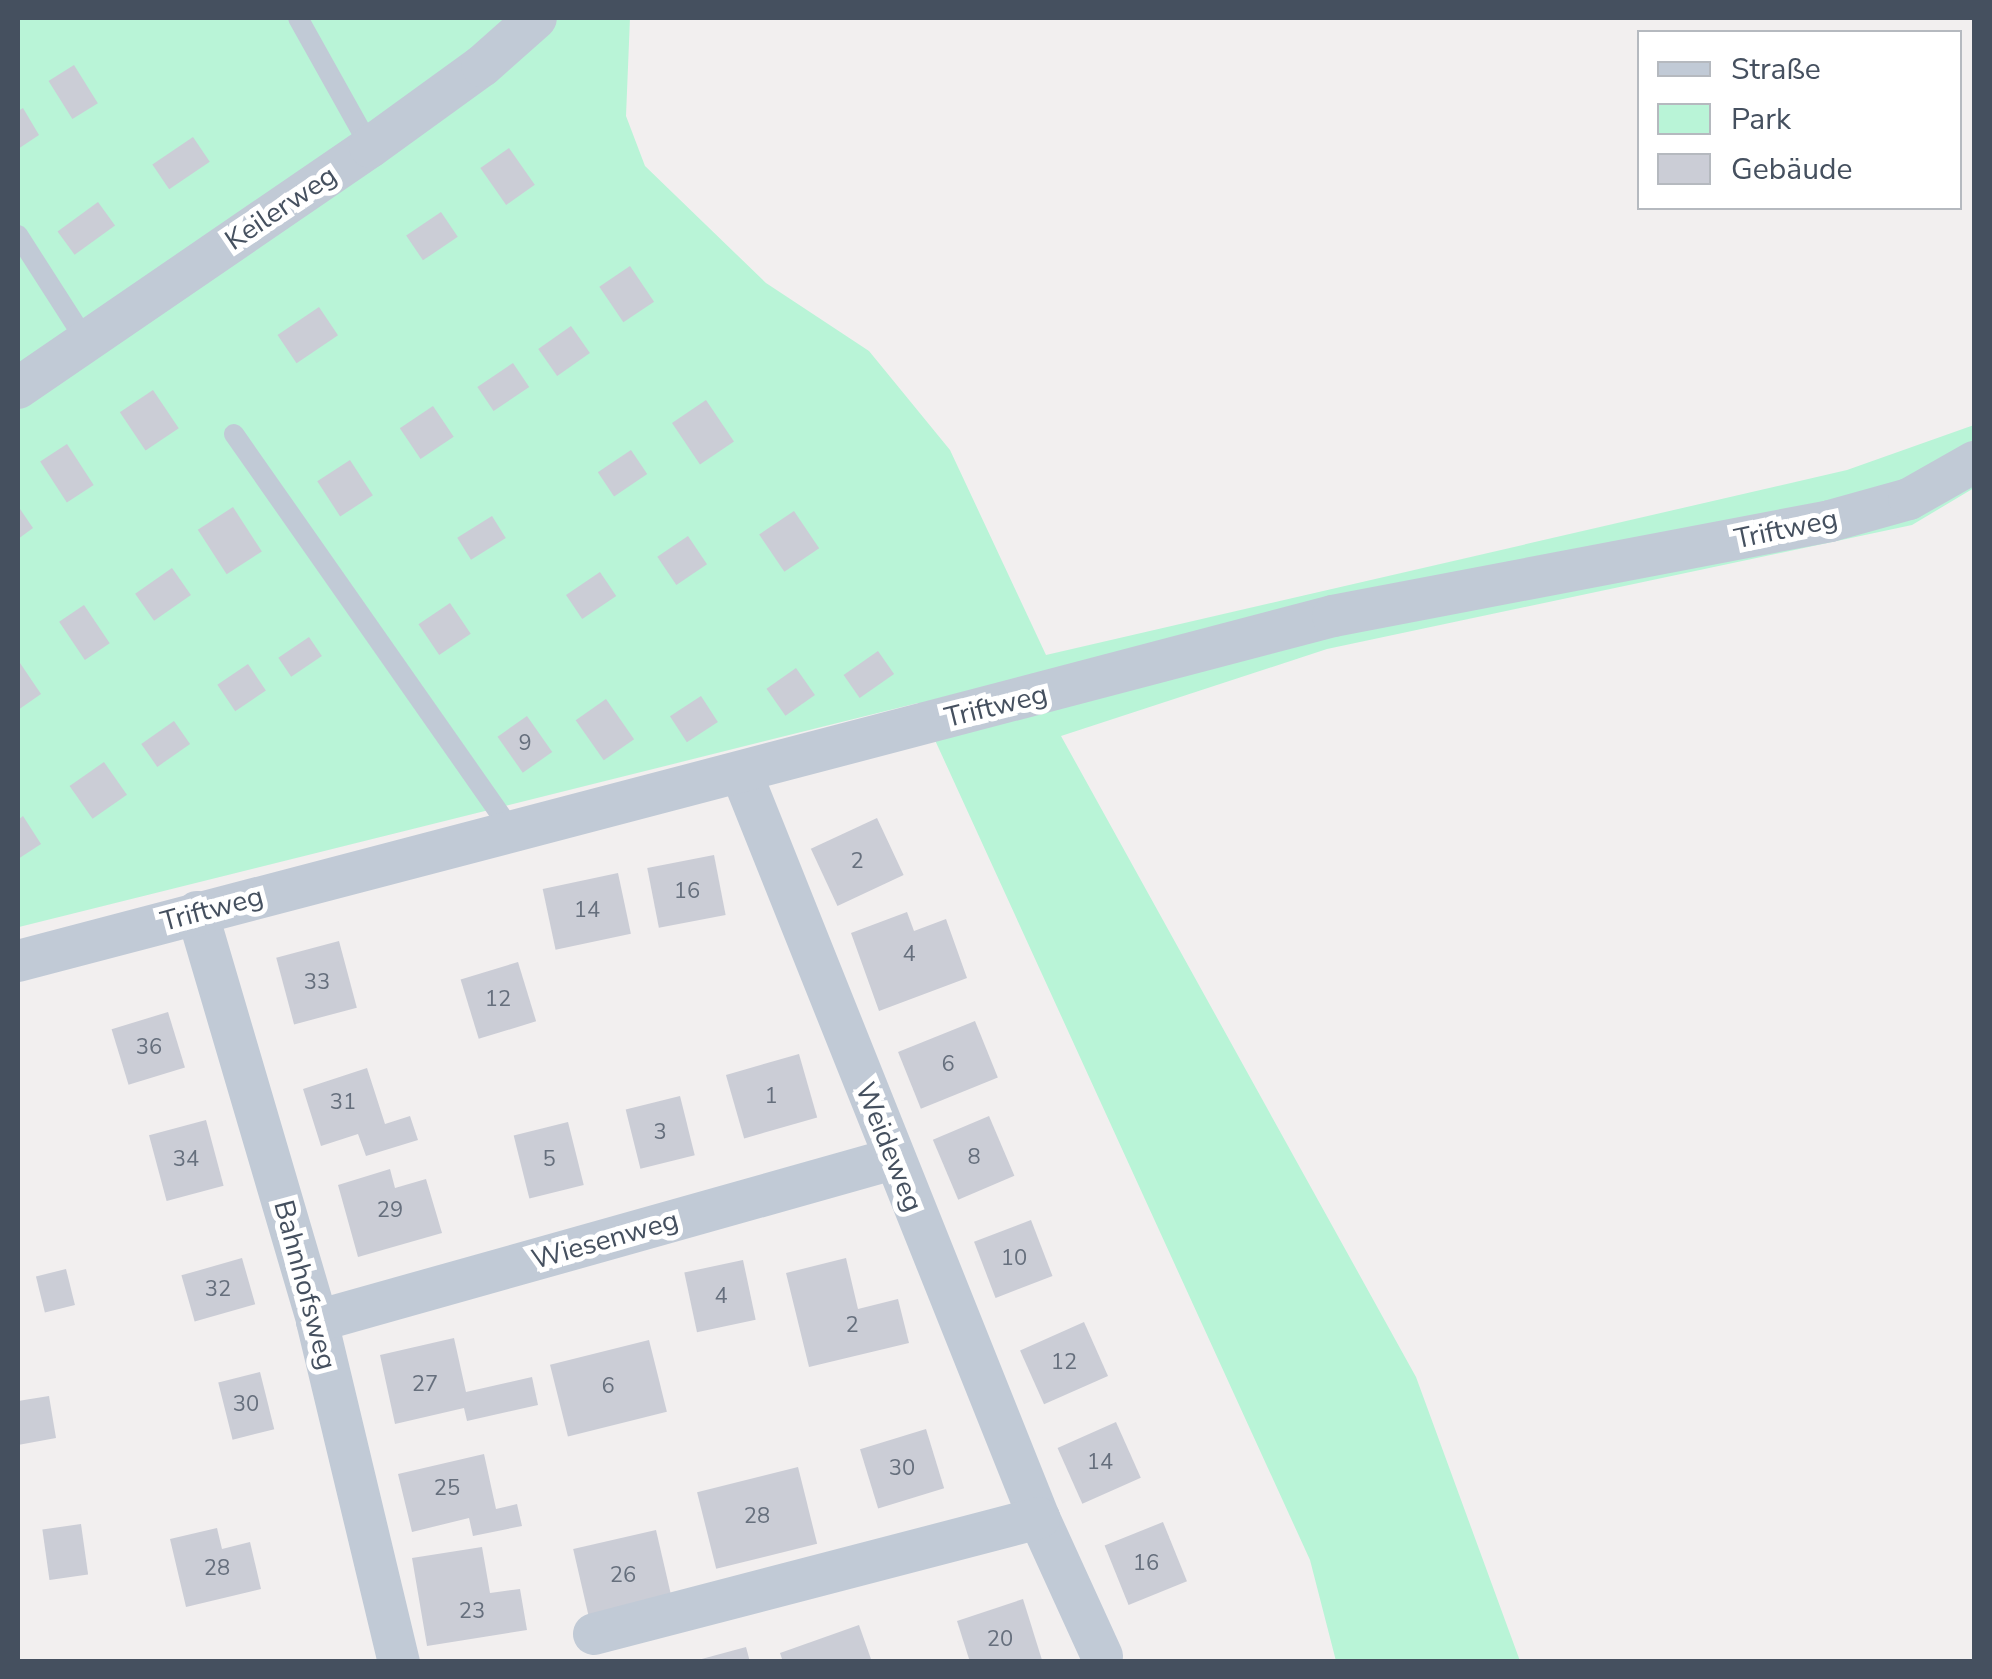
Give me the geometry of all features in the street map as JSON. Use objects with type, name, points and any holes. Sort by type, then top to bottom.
[{"type":"street","name":"Keilerweg","points":[[18,388],[370,147],[482,66],[536,18]]},
{"type":"street","name":"Triftweg","points":[[18,961],[197,912],[742,776],[1334,616],[1830,521],[1909,499],[1974,462]]},
{"type":"street","name":"Weideweg","points":[[742,776],[1039,1518],[1102,1656]]},
{"type":"street","name":"Bahnhofsweg","points":[[197,912],[317,1321],[399,1662]]},
{"type":"street","name":"Wiesenweg","points":[[317,1321],[893,1159]]},
{"type":"street","points":[[594,1634],[1039,1518]]},
{"type":"lane","points":[[298,18],[370,147]]},
{"type":"lane","points":[[18,235],[86,341]]},
{"type":"lane","points":[[234,434],[513,833]]},
{"type":"green space","points":[[18,18],[630,18],[626,116],[645,166],[766,283],[869,351],[950,450],[1046,655],[1847,470],[1974,425],[1974,488],[1912,525],[1327,649],[1061,736],[1416,1377],[1520,1661],[1336,1661],[1310,1560],[918,703],[19,927]]},
{"type":"building","points":[[74,65],[98,103],[72,119],[49,81]]},
{"type":"building","points":[[23,108],[39,135],[18,149],[18,111]]},
{"type":"building","points":[[193,137],[210,162],[169,189],[152,164]]},
{"type":"building","points":[[509,148],[535,185],[506,205],[480,168]]},
{"type":"building","points":[[98,202],[115,225],[75,255],[58,231]]},
{"type":"building","points":[[441,212],[458,237],[423,260],[406,235]]},
{"type":"building","points":[[630,266],[654,302],[623,322],[599,287]]},
{"type":"building","points":[[319,307],[338,335],[297,363],[278,335]]},
{"type":"building","points":[[571,326],[590,353],[557,376],[538,349]]},
{"type":"building","points":[[513,363],[529,387],[494,411],[477,387]]},
{"type":"building","points":[[153,390],[179,428],[146,451],[120,412]]},
{"type":"building","points":[[706,400],[734,441],[700,464],[672,423]]},
{"type":"building","points":[[433,406],[454,437],[421,459],[400,428]]},
{"type":"building","points":[[67,444],[94,485],[67,503],[40,461]]},
{"type":"building","points":[[631,450],[647,474],[614,496],[598,472]]},
{"type":"building","points":[[350,460],[373,495],[340,516],[317,481]]},
{"type":"building","points":[[18,506],[33,528],[18,539]]},
{"type":"building","points":[[233,507],[262,551],[227,574],[198,530]]},
{"type":"building","points":[[794,511],[819,548],[784,572],[759,534]]},
{"type":"building","points":[[492,516],[506,538],[471,560],[457,538]]},
{"type":"building","points":[[688,536],[707,564],[676,585],[657,557]]},
{"type":"building","points":[[172,568],[191,595],[154,621],[135,594]]},
{"type":"building","points":[[600,572],[616,596],[582,619],[566,595]]},
{"type":"building","points":[[450,603],[471,634],[439,655],[418,624]]},
{"type":"building","points":[[84,605],[110,643],[85,660],[59,622]]},
{"type":"building","points":[[309,637],[322,656],[291,677],[278,658]]},
{"type":"building","points":[[878,651],[894,674],[860,698],[844,675]]},
{"type":"building","points":[[18,660],[41,694],[18,710]]},
{"type":"building","points":[[248,664],[266,691],[235,711],[217,685]]},
{"type":"building","points":[[796,668],[815,695],[785,716],[767,689]]},
{"type":"building","points":[[701,696],[718,722],[687,742],[670,716]]},
{"type":"building","points":[[606,699],[634,739],[604,760],[576,720]]},
{"type":"building","points":[[527,716],[552,752],[523,773],[498,737]]},
{"type":"building","points":[[174,721],[190,744],[157,767],[141,744]]},
{"type":"building","points":[[104,762],[127,795],[93,819],[70,786]]},
{"type":"building","points":[[23,816],[41,844],[18,859],[18,820]]},
{"type":"building","points":[[877,818],[904,875],[837,906],[811,849]]},
{"type":"building","points":[[714,855],[726,915],[659,928],[647,868]]},
{"type":"building","points":[[618,873],[631,934],[556,950],[543,889]]},
{"type":"building","points":[[907,912],[914,931],[946,919],[967,978],[879,1011],[851,933]]},
{"type":"building","points":[[339,941],[357,1008],[294,1024],[276,958]]},
{"type":"building","points":[[518,962],[536,1021],[479,1039],[461,980]]},
{"type":"building","points":[[168,1012],[185,1067],[129,1085],[112,1029]]},
{"type":"building","points":[[975,1021],[998,1078],[921,1109],[898,1052]]},
{"type":"building","points":[[799,1054],[817,1117],[744,1138],[726,1075]]},
{"type":"building","points":[[367,1068],[385,1124],[410,1116],[418,1140],[366,1156],[358,1134],[321,1146],[303,1089]]},
{"type":"building","points":[[680,1096],[695,1155],[640,1169],[626,1110]]},
{"type":"building","points":[[989,1116],[1014,1176],[958,1200],[933,1140]]},
{"type":"building","points":[[206,1120],[224,1186],[167,1201],[149,1135]]},
{"type":"building","points":[[568,1122],[584,1185],[529,1199],[514,1136]]},
{"type":"building","points":[[390,1169],[395,1188],[426,1179],[442,1233],[358,1257],[338,1185]]},
{"type":"building","points":[[1031,1220],[1053,1276],[996,1298],[974,1242]]},
{"type":"building","points":[[242,1258],[255,1304],[195,1322],[181,1275]]},
{"type":"building","points":[[846,1258],[858,1309],[898,1299],[909,1343],[809,1367],[786,1273]]},
{"type":"building","points":[[743,1260],[756,1320],[697,1332],[684,1272]]},
{"type":"building","points":[[66,1269],[75,1305],[45,1312],[36,1276]]},
{"type":"building","points":[[1084,1322],[1108,1376],[1044,1404],[1020,1350]]},
{"type":"building","points":[[454,1338],[466,1392],[532,1377],[538,1405],[467,1421],[464,1408],[395,1424],[380,1355]]},
{"type":"building","points":[[649,1340],[667,1412],[568,1436],[550,1365]]},
{"type":"building","points":[[260,1372],[274,1429],[233,1440],[218,1382]]},
{"type":"building","points":[[49,1396],[56,1438],[18,1445],[18,1401]]},
{"type":"building","points":[[1116,1422],[1141,1478],[1082,1504],[1058,1448]]},
{"type":"building","points":[[926,1429],[944,1488],[878,1508],[860,1449]]},
{"type":"building","points":[[484,1454],[496,1509],[517,1504],[522,1526],[473,1536],[469,1518],[412,1532],[398,1474]]},
{"type":"building","points":[[798,1467],[817,1544],[716,1569],[697,1492]]},
{"type":"building","points":[[1163,1522],[1187,1581],[1129,1605],[1105,1546]]},
{"type":"building","points":[[81,1524],[88,1575],[49,1580],[42,1529]]},
{"type":"building","points":[[217,1528],[222,1549],[250,1542],[261,1589],[186,1607],[170,1539]]},
{"type":"building","points":[[656,1530],[673,1602],[590,1621],[573,1549]]},
{"type":"building","points":[[482,1547],[490,1593],[520,1589],[527,1630],[427,1646],[412,1558]]},
{"type":"building","points":[[1023,1599],[1042,1660],[970,1662],[957,1621]]},
{"type":"building","points":[[859,1625],[872,1662],[783,1662],[780,1653]]},
{"type":"building","points":[[746,1647],[750,1662],[698,1662],[698,1660]]}]
